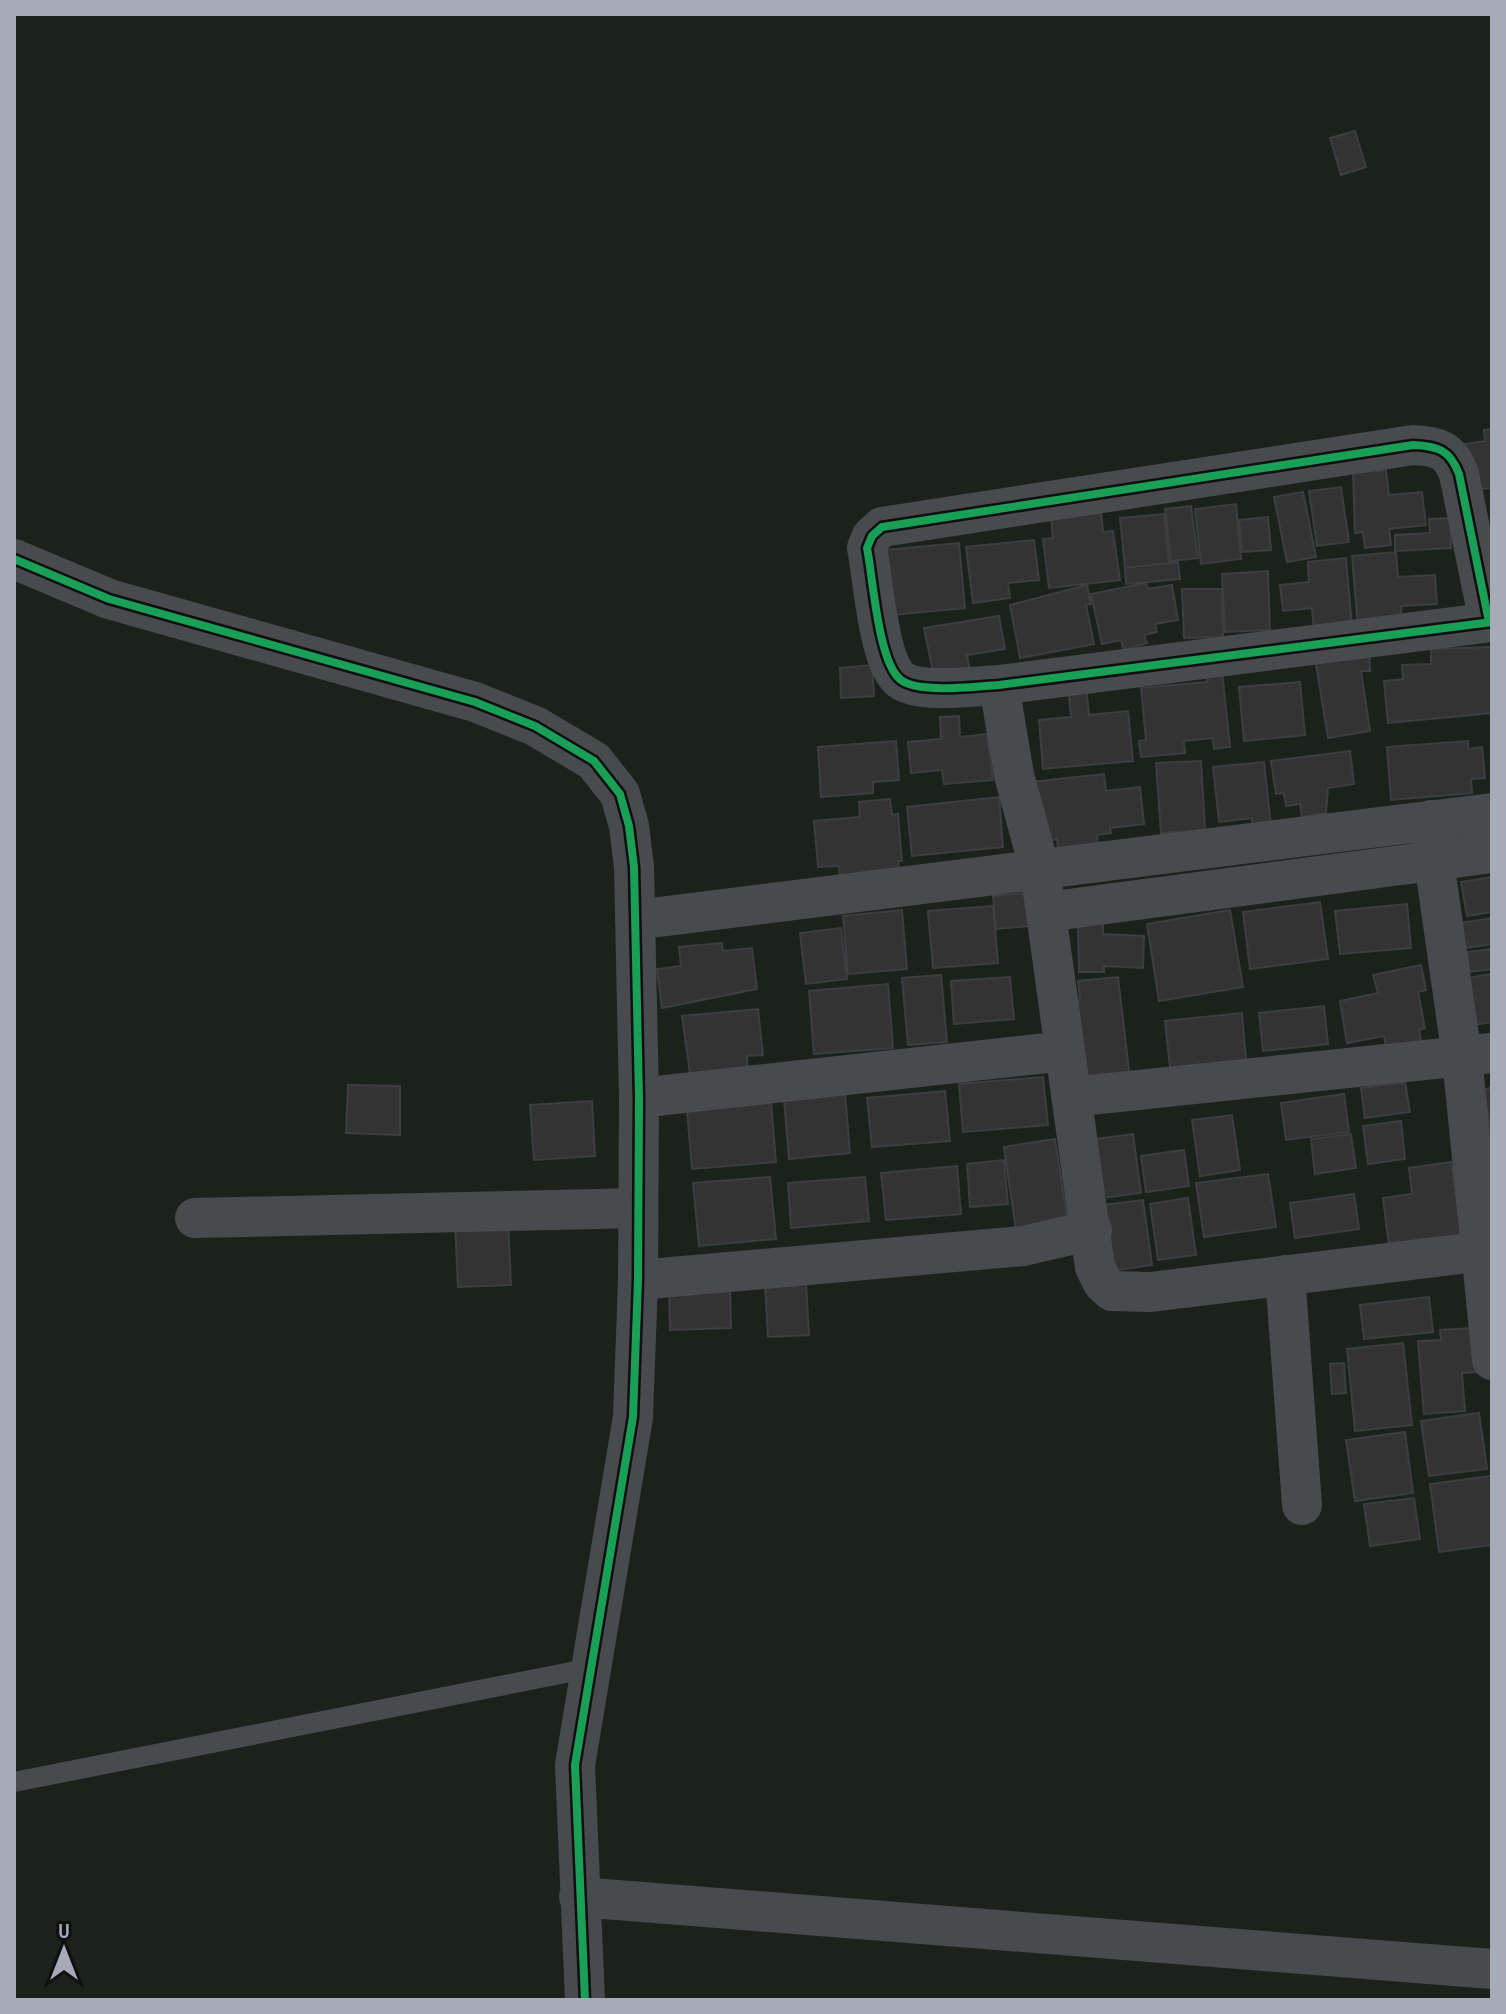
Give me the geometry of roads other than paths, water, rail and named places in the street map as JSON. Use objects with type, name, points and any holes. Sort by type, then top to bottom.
[{"type":"street","points":[[1413,445],[1436,446],[1452,456],[1459,474],[1490,622],[999,685],[922,687],[901,681],[888,665],[867,548],[872,536],[882,527],[1413,445]]},
{"type":"street","points":[[14,559],[109,599],[475,702],[535,726],[594,761],[620,794],[629,826],[635,920],[639,1098],[638,1280],[633,1417],[575,1765],[585,2000]]},
{"type":"street","points":[[999,685],[1014,775],[1040,870],[1095,1267],[1103,1283],[1112,1291],[1151,1292],[1486,1250]]},
{"type":"street","points":[[635,920],[1492,813]]},
{"type":"street","points":[[1431,820],[1434,861],[1477,1055],[1492,1360]]},
{"type":"street","points":[[1046,912],[1492,853]]},
{"type":"street","points":[[639,1098],[1065,1051]]},
{"type":"street","points":[[1071,1097],[1477,1055]]},
{"type":"street","points":[[195,1218],[638,1208]]},
{"type":"street","points":[[638,1280],[1023,1246],[1092,1230]]},
{"type":"street","points":[[1285,1275],[1302,1505]]},
{"type":"street","points":[[579,1897],[1492,1969]]},
{"type":"lane","points":[[14,1782],[591,1668]]}]
